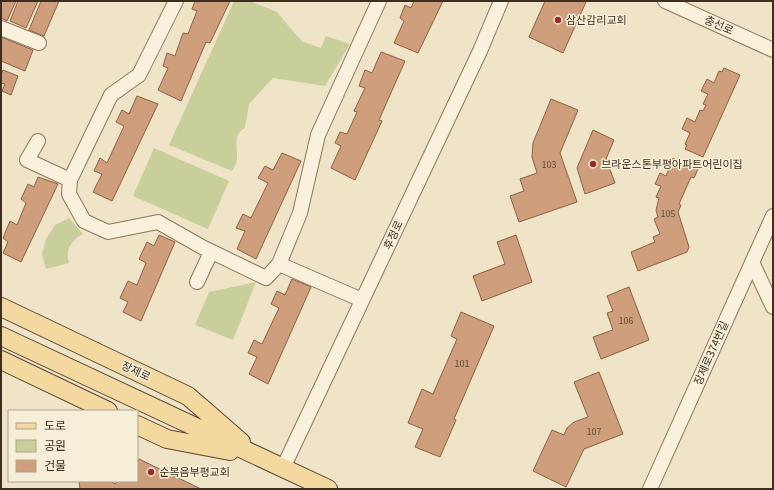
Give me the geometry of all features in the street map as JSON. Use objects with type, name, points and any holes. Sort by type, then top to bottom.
[{"type":"main road","name":"장제로","points":[[1,307],[188,396],[257,456]]},
{"type":"main road","name":"장제로","points":[[1,336],[328,489]]},
{"type":"main road","points":[[1,360],[106,410]]},
{"type":"main road","name":"장제로","points":[[138,426],[167,440],[257,456]]},
{"type":"street","points":[[176,1],[139,75],[111,95],[70,180],[69,194],[84,222],[108,232],[158,222],[211,252],[266,278],[279,264],[300,213],[318,136],[379,1]]},
{"type":"street","name":"후정로","points":[[283,468],[480,52],[501,1]]},
{"type":"street","name":"충선로","points":[[665,1],[773,50]]},
{"type":"street","points":[[1,28],[38,43]]},
{"type":"street","points":[[38,141],[27,160],[70,180]]},
{"type":"street","name":"장제로374번길","points":[[651,488],[773,216]]},
{"type":"street","points":[[197,282],[211,252]]},
{"type":"street","points":[[752,262],[773,306]]},
{"type":"street","points":[[279,264],[362,300]]},
{"type":"green space","points":[[234,1],[250,1],[277,12],[303,42],[321,48],[326,36],[350,44],[325,86],[273,78],[249,104],[245,128],[238,134],[236,142],[237,161],[232,171],[169,145]]},
{"type":"green space","points":[[154,148],[229,181],[208,229],[133,196]]},
{"type":"green space","points":[[69,218],[83,234],[70,246],[68,254],[69,263],[46,269],[42,254],[46,239],[55,225]]},
{"type":"green space","points":[[256,282],[233,340],[195,325],[209,292]]},
{"type":"building","points":[[1,1],[16,1],[7,21],[1,18]]},
{"type":"building","points":[[18,1],[38,1],[26,28],[10,21]]},
{"type":"building","points":[[41,1],[59,1],[44,36],[29,30]]},
{"type":"building","points":[[195,1],[230,1],[210,43],[206,42],[181,101],[158,90],[168,68],[163,66],[167,53],[175,56],[183,33],[188,34],[197,11],[192,9]]},
{"type":"building","points":[[414,1],[443,1],[418,53],[394,43],[404,21],[400,18],[405,5],[411,8]]},
{"type":"building","name":"삼산감리교회","points":[[545,1],[586,2],[563,53],[529,37]]},
{"type":"building","points":[[1,37],[33,50],[25,71],[1,61]]},
{"type":"building","points":[[381,52],[405,61],[379,120],[382,121],[355,180],[331,168],[341,146],[335,143],[340,132],[347,134],[357,112],[354,111],[365,88],[359,86],[365,70],[372,73]]},
{"type":"building","points":[[724,68],[740,75],[703,157],[685,149],[687,145],[685,144],[690,133],[682,129],[687,118],[695,122],[700,110],[703,111],[706,105],[703,104],[708,94],[701,91],[707,79],[714,83],[719,71],[722,72]]},
{"type":"building","points":[[3,70],[18,76],[11,95],[2,91],[5,84],[1,83],[1,75]]},
{"type":"building","points":[[137,96],[158,104],[112,201],[93,192],[102,174],[94,171],[100,158],[107,163],[124,126],[116,122],[122,110],[129,114]]},
{"type":"building","points":[[551,99],[578,110],[560,153],[577,202],[519,222],[510,196],[524,191],[520,179],[537,173],[532,157],[533,143]]},
{"type":"building","name":"브라운스톤부평아파트어린이집","points":[[593,130],[614,140],[606,159],[615,183],[585,194],[577,168]]},
{"type":"building","points":[[282,153],[301,161],[256,259],[237,249],[245,231],[236,228],[243,214],[251,218],[268,183],[258,178],[265,166],[273,170]]},
{"type":"building","points":[[673,158],[698,169],[694,178],[691,177],[679,204],[681,205],[678,212],[689,247],[687,252],[638,271],[631,252],[655,242],[653,237],[660,234],[654,219],[658,217],[656,210],[659,198],[656,197],[661,186],[655,184],[660,173],[666,176]]},
{"type":"building","points":[[38,177],[58,184],[21,262],[3,253],[8,242],[3,238],[10,221],[17,225],[26,203],[21,199],[28,184],[34,187]]},
{"type":"building","points":[[159,235],[175,242],[141,321],[123,312],[128,302],[120,298],[128,281],[137,285],[146,263],[139,259],[147,242],[154,246]]},
{"type":"building","points":[[516,235],[532,282],[482,301],[473,276],[505,264],[497,242]]},
{"type":"building","points":[[292,279],[311,287],[268,384],[249,374],[257,357],[248,353],[254,340],[262,344],[279,308],[271,304],[277,291],[285,295]]},
{"type":"building","points":[[629,287],[649,340],[601,359],[593,337],[613,330],[607,313],[613,311],[607,296]]},
{"type":"building","points":[[461,312],[494,326],[454,419],[456,420],[440,457],[415,447],[423,429],[408,423],[422,389],[433,394],[457,339],[451,336]]},
{"type":"building","points":[[599,372],[623,434],[584,449],[566,487],[533,471],[552,430],[564,435],[567,428],[574,422],[588,417],[574,382]]},
{"type":"building","name":"순복음부평교회","points":[[139,459],[201,489],[80,489],[79,482],[112,482],[115,484],[116,482],[138,482]]},
{"type":"place","name":"삼산감리교회","points":[[558,20]]},
{"type":"place","name":"브라운스톤부평아파트어린이집","points":[[593,164]]},
{"type":"place","name":"순복음부평교회","points":[[151,472]]}]
